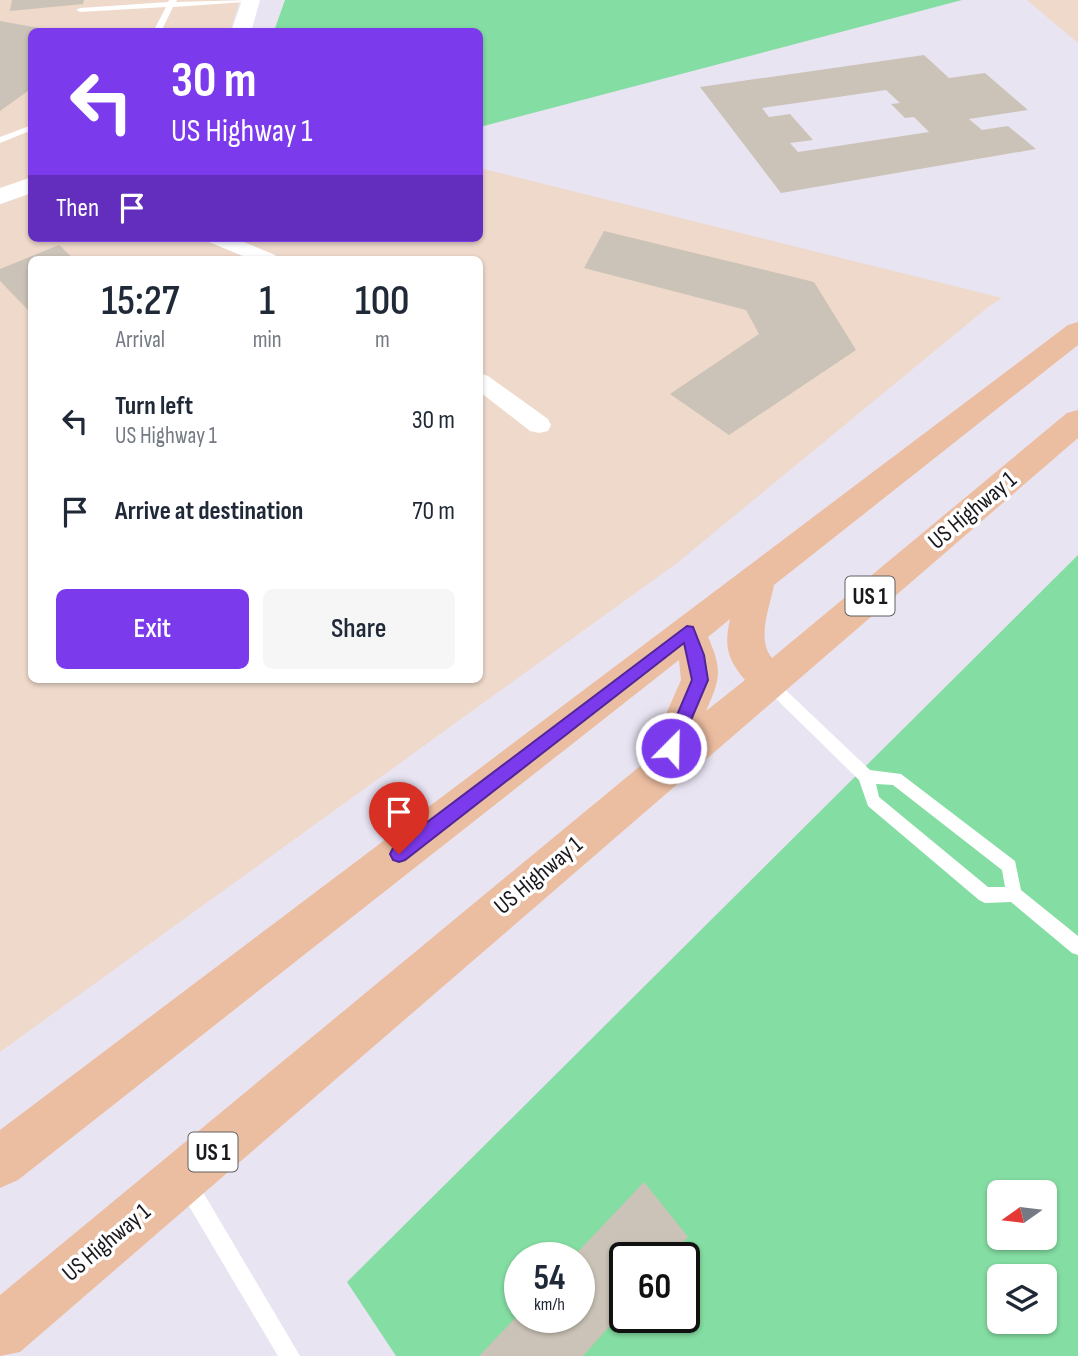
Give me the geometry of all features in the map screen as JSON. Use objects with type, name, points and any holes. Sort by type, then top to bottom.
[{"type":"main road","points":[[0,1162],[1078,331]]},
{"type":"main road","name":"US Highway 1","points":[[0,1332],[1078,421]]},
{"type":"main road","points":[[758,577],[744,641],[750,659],[768,681]]},
{"type":"main road","points":[[662,771],[700,680],[696,655],[687,632]]},
{"type":"street","points":[[242,28],[251,0]]},
{"type":"street","points":[[0,197],[28,186]]},
{"type":"street","points":[[226,242],[261,256]]},
{"type":"street","points":[[483,383],[539,425]]},
{"type":"lane","points":[[80,10],[172,1],[245,0]]},
{"type":"lane","points":[[159,28],[172,1]]},
{"type":"lane","points":[[0,141],[28,129]]},
{"type":"lane","points":[[768,681],[866,776],[873,802],[985,895],[1014,894]]},
{"type":"lane","points":[[866,776],[896,779],[1009,866],[1014,894],[1078,947]]},
{"type":"lane","points":[[182,1177],[290,1356]]},
{"type":"shaded area","points":[[0,0],[240,0],[231,28],[28,28],[28,178],[0,190]]},
{"type":"shaded area","points":[[1027,0],[1078,0],[1078,43]]},
{"type":"shaded area","points":[[483,169],[1002,298],[677,563],[0,1052],[0,205],[28,193],[28,242],[483,242]]},
{"type":"green space","points":[[285,0],[962,0],[483,126],[483,28],[275,28]]},
{"type":"green space","points":[[1078,555],[1078,1356],[396,1356],[347,1282]]},
{"type":"building","points":[[12,0],[84,0],[83,4],[10,11]]},
{"type":"building","points":[[0,21],[39,28],[28,28],[28,91],[0,111]]},
{"type":"building","points":[[924,55],[949,78],[985,73],[1028,110],[969,119],[982,130],[1008,126],[1036,149],[781,193],[700,87]],"holes":[[[886,90],[900,103],[891,104],[905,118],[914,117],[929,132],[798,152],[790,143],[813,140],[790,114],[769,117],[762,108]]]},
{"type":"building","points":[[604,231],[814,282],[856,350],[729,435],[670,394],[759,334],[746,310],[584,268]]},
{"type":"building","points":[[59,245],[71,256],[32,256]]},
{"type":"building","points":[[28,258],[28,310],[0,281],[0,269]]},
{"type":"building","points":[[644,1182],[688,1237],[683,1242],[609,1242],[609,1327],[583,1356],[479,1356],[504,1330],[504,1333],[595,1333],[595,1242],[587,1242]]},
{"type":"route","points":[[399,854],[687,632],[696,655],[700,680],[671,748]]}]
